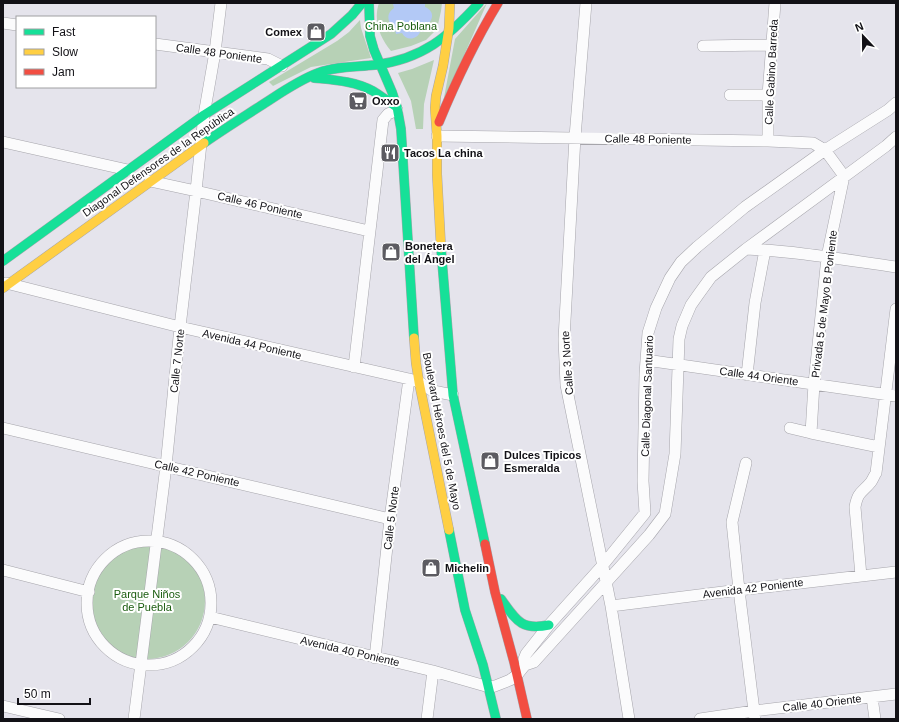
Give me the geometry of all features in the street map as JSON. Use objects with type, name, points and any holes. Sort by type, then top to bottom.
[{"type":"main road","points":[[331,34],[352,3]]},
{"type":"main road","name":"Diagonal Defensores de la República","points":[[3,261],[204,115],[331,34],[352,15],[362,3]]},
{"type":"main road","name":"Boulevard Héroes del 5 de Mayo","points":[[369,3],[370,36],[374,50],[392,92],[401,129],[416,363],[414,380],[465,610],[483,665],[496,719]]},
{"type":"main road","name":"Boulevard Héroes del 5 de Mayo","points":[[450,3],[448,34],[435,108],[442,270],[453,395],[495,592],[527,719]]},
{"type":"main road","name":"Diagonal Defensores de la República","points":[[5,284],[184,158],[201,144],[296,83],[318,72],[398,62],[415,56],[431,48],[448,34],[479,3]]},
{"type":"main road","points":[[437,132],[462,70],[498,3]]},
{"type":"main road","points":[[307,78],[336,80],[359,85],[372,91],[397,108]]},
{"type":"main road","points":[[495,592],[522,625],[529,628],[541,628],[549,625]]},
{"type":"street","name":"Calle 7 Norte","points":[[134,719],[166,466],[204,115],[215,52],[221,3]]},
{"type":"street","name":"Calle 3 Norte","points":[[586,3],[575,137],[564,339],[566,385],[611,606],[629,719]]},
{"type":"street","name":"Calle Gabino Barreda","points":[[768,141],[768,95],[775,3]]},
{"type":"street","points":[[3,23],[16,25]]},
{"type":"street","name":"Calle 48 Poniente","points":[[156,44],[268,59],[282,66]]},
{"type":"street","points":[[703,46],[772,45]]},
{"type":"street","points":[[730,95],[768,95]]},
{"type":"street","name":"Calle Diagonal Santuario","points":[[525,665],[524,659],[526,654],[549,625],[602,566],[645,513],[643,481],[645,374],[648,333],[656,308],[670,278],[681,262],[745,207],[825,150],[888,110],[896,103]]},
{"type":"street","points":[[354,367],[383,120],[388,114],[397,108]]},
{"type":"street","name":"Calle 48 Poniente","points":[[437,132],[813,143],[825,150]]},
{"type":"street","name":"Calle Diagonal Santuario","points":[[517,675],[525,665],[534,662],[649,534],[664,514],[675,454],[679,365],[678,348],[680,332],[694,300],[711,277],[844,176],[891,146],[896,137]]},
{"type":"street","points":[[3,142],[128,170]]},
{"type":"street","points":[[825,150],[844,176]]},
{"type":"street","name":"Privada 5 de Mayo B Poniente","points":[[810,433],[827,257],[844,176]]},
{"type":"street","name":"Calle 46 Poniente","points":[[150,181],[370,231]]},
{"type":"street","points":[[746,249],[827,257],[896,267]]},
{"type":"street","points":[[747,375],[755,303],[765,250]]},
{"type":"street","name":"Avenida 44 Poniente","points":[[5,284],[180,327],[414,380],[433,391],[453,395]]},
{"type":"street","points":[[861,576],[855,507],[856,500],[860,493],[871,482],[876,473],[879,447],[891,395],[896,309]]},
{"type":"street","name":"Calle 44 Oriente","points":[[646,360],[891,395]]},
{"type":"street","name":"Calle 5 Norte","points":[[375,658],[390,519],[414,380]]},
{"type":"street","name":"Calle 42 Poniente","points":[[3,428],[390,519]]},
{"type":"street","points":[[790,428],[879,447]]},
{"type":"street","points":[[746,463],[732,522],[738,590],[755,715]]},
{"type":"street","points":[[144,541],[156,541],[170,544],[182,550],[193,558],[201,569],[211,594],[210,617],[201,636],[190,649],[177,658],[161,663],[141,664],[131,662],[118,656],[107,648],[98,638],[88,614],[87,600],[94,575],[109,556],[120,548],[131,544],[144,541]]},
{"type":"street","points":[[3,570],[89,592]]},
{"type":"street","name":"Avenida 42 Poniente","points":[[611,606],[896,572]]},
{"type":"street","name":"Avenida 40 Poniente","points":[[210,617],[433,671],[489,687]]},
{"type":"street","points":[[427,719],[433,671]]},
{"type":"street","points":[[489,687],[510,680],[517,675]]},
{"type":"street","name":"Calle 40 Oriente","points":[[700,719],[755,715],[896,694]]},
{"type":"street","points":[[872,697],[875,719]]},
{"type":"street","points":[[3,706],[59,719]]},
{"type":"green space","name":"China Poblana","points":[[379,3],[442,3],[437,29],[426,40],[411,46],[391,51],[381,35],[377,22],[377,9]]},
{"type":"green space","points":[[487,3],[443,103],[455,39]]},
{"type":"green space","points":[[360,20],[361,28],[371,58],[311,67],[273,86],[269,82],[337,41],[349,32]]},
{"type":"green space","points":[[434,60],[424,104],[423,129],[416,129],[411,101],[398,73]]},
{"type":"green space","name":"Parque Niños de Puebla","points":[[147,543],[169,547],[188,560],[201,579],[205,601],[201,623],[188,642],[169,655],[147,659],[125,655],[106,642],[93,623],[89,601],[93,579],[106,560],[125,547]]},
{"type":"water","points":[[425,3],[425,7],[432,13],[432,19],[425,26],[426,32],[420,32],[419,35],[414,38],[406,37],[402,33],[396,34],[395,29],[388,18],[389,13],[394,8],[393,4]]},
{"type":"traffic: fast","points":[[3,261],[204,115],[331,34],[352,15],[362,3]]},
{"type":"traffic: fast","points":[[369,3],[370,36],[374,50],[392,92],[397,107],[401,129],[414,338]]},
{"type":"traffic: fast","points":[[204,143],[284,91],[311,76],[332,69],[392,62],[421,52],[445,36],[479,3]]},
{"type":"traffic: fast","points":[[314,78],[359,85],[373,91],[397,107]]},
{"type":"traffic: fast","points":[[441,248],[453,395],[485,544]]},
{"type":"traffic: fast","points":[[449,530],[465,610],[483,665],[496,719]]},
{"type":"traffic: fast","points":[[501,599],[515,618],[525,625],[549,625]]},
{"type":"traffic: slow","points":[[441,248],[435,108],[449,28],[450,3]]},
{"type":"traffic: slow","points":[[3,288],[204,143]]},
{"type":"traffic: slow","points":[[414,338],[419,382],[449,530]]},
{"type":"traffic: jam","points":[[439,122],[466,61],[498,3]]},
{"type":"traffic: jam","points":[[485,544],[495,592],[514,662],[527,719]]},
{"type":"place","name":"Comex","points":[[316,32]]},
{"type":"place","name":"Oxxo","points":[[358,101]]},
{"type":"place","name":"Tacos La china","points":[[390,153]]},
{"type":"place","name":"Bonetera del Ángel","points":[[391,252]]},
{"type":"place","name":"Dulces Tipicos Esmeralda","points":[[490,461]]},
{"type":"place","name":"Michelin","points":[[431,568]]}]
